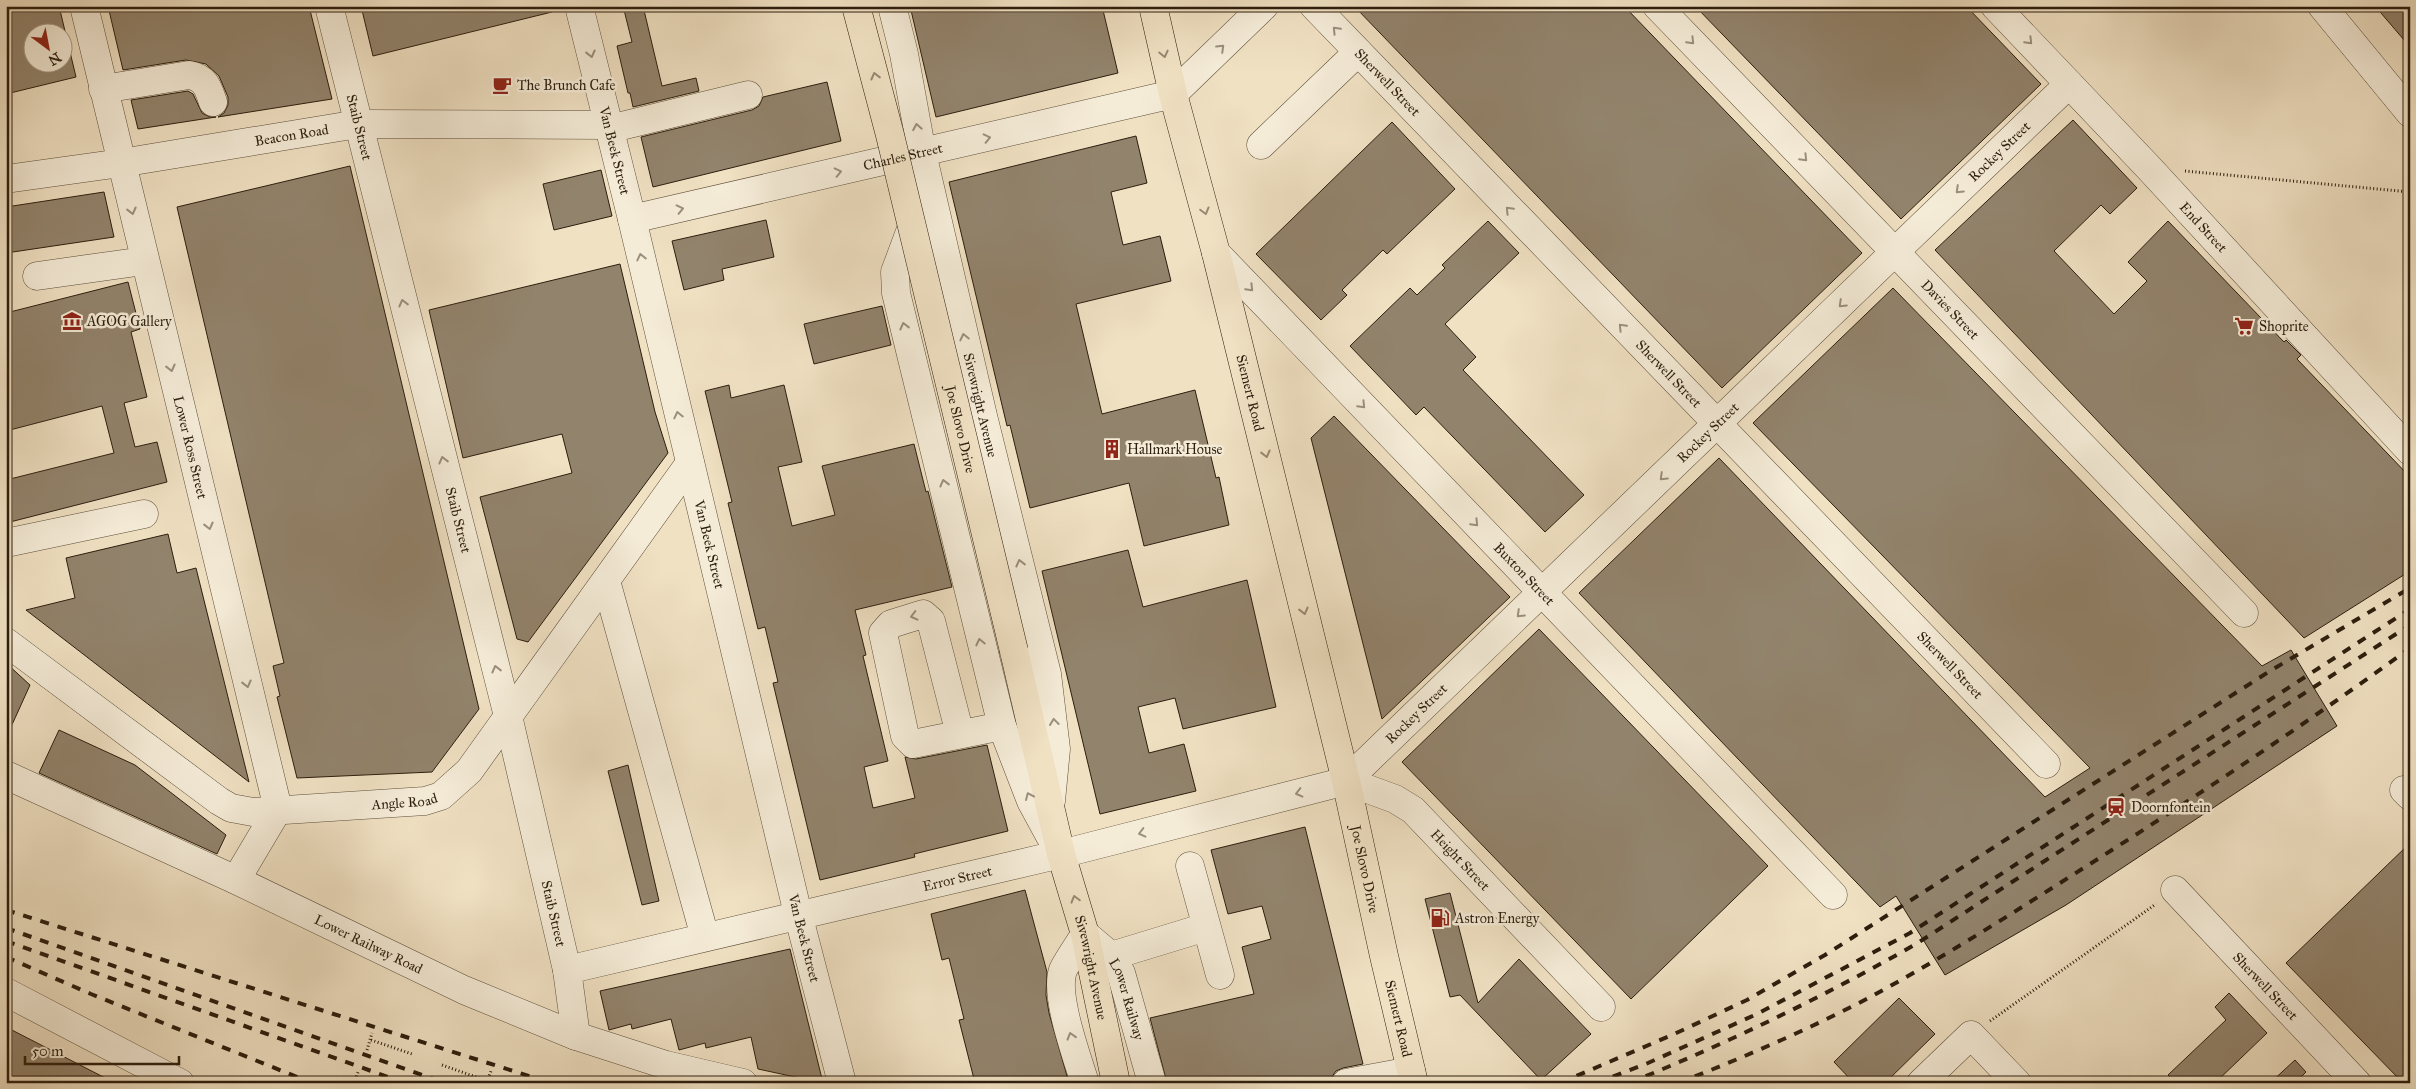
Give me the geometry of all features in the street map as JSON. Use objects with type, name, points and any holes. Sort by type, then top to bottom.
[{"type":"main road","name":"Joe Slovo Drive","points":[[856,6],[890,135],[1062,854]]},
{"type":"main road","name":"Siemert Road","points":[[1153,6],[1173,94],[1216,253],[1346,781]]},
{"type":"main road","name":"Joe Slovo Drive","points":[[1346,781],[1384,956]]},
{"type":"main road","name":"Sivewright Avenue","points":[[1062,854],[1085,934],[1116,1083]]},
{"type":"main road","name":"Siemert Road","points":[[1384,956],[1413,1077]]},
{"type":"street","name":"Lower Ross Street","points":[[84,6],[144,261],[278,809]]},
{"type":"street","name":"Staib Street","points":[[329,6],[508,716],[567,970],[576,1036]]},
{"type":"street","name":"Van Beek Street","points":[[579,6],[632,219],[798,914],[842,1083]]},
{"type":"street","name":"Sivewright Avenue","points":[[892,6],[904,54],[929,185],[983,416],[1047,674],[1056,749],[1050,805]]},
{"type":"street","points":[[1173,94],[1264,6]]},
{"type":"street","name":"Sherwell Street","points":[[1314,6],[1716,425],[2046,764]]},
{"type":"street","name":"Davies Street","points":[[1657,6],[2244,613]]},
{"type":"street","name":"End Street","points":[[1995,6],[2150,168],[2410,451]]},
{"type":"street","points":[[2322,6],[2410,113]]},
{"type":"street","points":[[1261,145],[1358,52]]},
{"type":"street","points":[[103,89],[190,75],[206,82],[213,102]]},
{"type":"street","name":"Rockey Street","points":[[1346,781],[2069,84]]},
{"type":"street","name":"Charles Street","points":[[632,219],[1173,94]]},
{"type":"street","name":"Beacon Road","points":[[6,179],[121,163],[358,124],[609,127],[748,95]]},
{"type":"street","points":[[929,185],[898,262],[896,293],[1002,726],[1031,801],[1062,854]]},
{"type":"street","name":"Buxton Street","points":[[1216,253],[1833,896]]},
{"type":"street","points":[[37,276],[144,261]]},
{"type":"street","name":"Angle Road","points":[[6,642],[219,802],[242,811],[402,804],[425,801],[441,796],[469,771],[606,581],[616,562],[690,463]]},
{"type":"street","points":[[6,543],[144,514]]},
{"type":"street","points":[[606,581],[705,937]]},
{"type":"street","points":[[960,734],[1002,726]]},
{"type":"street","name":"Lower Railway Road","points":[[6,775],[236,880],[464,990],[576,1036],[666,1065],[743,1083]]},
{"type":"street","name":"Error Street","points":[[567,970],[798,914],[1062,854],[1346,781]]},
{"type":"street","name":"Height Street","points":[[1346,781],[1395,799],[1413,810],[1601,1008]]},
{"type":"street","points":[[236,880],[278,809]]},
{"type":"street","points":[[1190,866],[1220,975]]},
{"type":"street","name":"Sherwell Street","points":[[2175,890],[2357,1083]]},
{"type":"street","points":[[1111,956],[1206,926]]},
{"type":"street","points":[[1085,934],[1063,972],[1061,990],[1068,1027],[1085,1083]]},
{"type":"street","name":"Lower Railway","points":[[1085,934],[1111,956],[1118,966],[1126,986],[1139,1044],[1152,1083]]},
{"type":"street","points":[[6,992],[180,1083]]},
{"type":"street","points":[[6,1003],[160,1083]]},
{"type":"street","points":[[1921,1083],[1971,1035],[2016,1083]]},
{"type":"street","points":[[1346,1083],[1413,1077]]},
{"type":"path","points":[[2150,168],[2410,192]]},
{"type":"path","points":[[1971,1035],[2175,890]]},
{"type":"path","points":[[367,1050],[372,1033]]},
{"type":"path","points":[[371,1040],[412,1054]]},
{"type":"path","points":[[442,1064],[493,1083]]},
{"type":"path","points":[[488,1082],[491,1071]]},
{"type":"path","points":[[356,1082],[358,1072]]},
{"type":"building","points":[[6,6],[59,6],[63,22],[22,22],[22,72],[72,72],[72,60],[76,77],[6,94]]},
{"type":"building","points":[[108,6],[309,6],[332,99],[218,117],[224,113],[228,105],[228,97],[219,76],[206,64],[186,60],[123,70]]},
{"type":"building","points":[[361,6],[551,6],[552,12],[373,56]]},
{"type":"building","points":[[623,6],[643,6],[662,86],[696,78],[699,91],[633,107],[617,46],[632,42]]},
{"type":"building","points":[[910,6],[1102,6],[1118,73],[936,117]]},
{"type":"building","points":[[1354,6],[1624,6],[1862,253],[1722,388]]},
{"type":"building","points":[[1695,6],[1966,6],[2041,84],[1901,219]]},
{"type":"building","points":[[2375,6],[2410,6],[2410,47]]},
{"type":"building","points":[[827,82],[841,141],[653,187],[641,137],[752,110],[759,106],[763,97]]},
{"type":"building","points":[[188,91],[193,94],[202,113],[210,117],[216,117],[138,129],[131,100]]},
{"type":"building","points":[[2073,120],[2137,188],[2110,214],[2101,205],[2054,251],[2114,314],[2147,281],[2128,262],[2168,221],[2284,342],[2286,340],[2301,355],[2297,359],[2410,477],[2410,571],[2304,638],[1935,250]]},
{"type":"building","points":[[1392,122],[1455,189],[1387,254],[1383,250],[1342,290],[1347,295],[1321,320],[1256,254]]},
{"type":"building","points":[[1136,136],[1147,183],[1111,192],[1123,245],[1160,236],[1171,281],[1076,304],[1102,414],[1195,390],[1216,478],[1219,477],[1229,525],[1144,546],[1129,483],[1030,508],[1010,425],[1007,426],[949,182]]},
{"type":"building","points":[[350,166],[479,709],[432,772],[297,778],[277,697],[280,696],[273,666],[284,663],[177,207]]},
{"type":"building","points":[[601,170],[612,216],[554,230],[543,184]]},
{"type":"building","points":[[104,192],[114,237],[6,253],[6,207]]},
{"type":"building","points":[[766,220],[774,257],[722,269],[724,280],[684,290],[672,241]]},
{"type":"building","points":[[1488,221],[1519,253],[1445,324],[1476,357],[1463,370],[1584,495],[1545,532],[1424,407],[1416,415],[1350,346],[1410,288],[1417,295],[1445,268],[1442,265]]},
{"type":"building","points":[[620,264],[655,412],[668,453],[528,642],[517,639],[480,497],[572,473],[562,434],[463,458],[429,310]]},
{"type":"building","points":[[128,282],[140,329],[131,332],[147,397],[124,403],[135,447],[157,442],[167,482],[6,523],[6,480],[114,453],[102,406],[6,431],[6,313]]},
{"type":"building","points":[[1893,288],[2262,666],[2291,650],[2337,726],[2066,905],[1945,975],[1896,896],[1880,907],[1579,593],[1719,458],[2045,797],[2090,768],[1753,423]]},
{"type":"building","points":[[882,306],[891,345],[814,364],[804,324]]},
{"type":"building","points":[[729,385],[731,398],[784,385],[802,462],[778,467],[792,526],[835,515],[822,466],[914,444],[952,587],[855,610],[866,655],[863,656],[888,761],[864,767],[873,808],[915,798],[905,757],[916,759],[987,745],[1008,831],[914,854],[915,857],[820,880],[773,683],[778,682],[765,627],[758,629],[728,503],[732,502],[705,391]]},
{"type":"building","points":[[1334,416],[1510,597],[1382,719],[1311,438]]},
{"type":"building","points":[[168,534],[177,573],[196,568],[249,782],[26,610],[75,598],[66,558]]},
{"type":"building","points":[[1128,550],[1143,607],[1247,580],[1276,707],[1183,729],[1175,698],[1138,707],[1149,753],[1184,744],[1196,791],[1100,814],[1042,571]]},
{"type":"building","points":[[1539,629],[1768,866],[1631,999],[1402,762]]},
{"type":"building","points":[[6,663],[30,685],[6,738]]},
{"type":"building","points":[[59,730],[135,765],[226,835],[217,854],[39,773]]},
{"type":"building","points":[[628,765],[659,901],[642,905],[608,771]]},
{"type":"building","points":[[1305,827],[1363,1064],[1336,1071],[1331,1078],[1301,1083],[1167,1083],[1150,1018],[1254,994],[1242,947],[1271,939],[1262,906],[1228,914],[1211,850]]},
{"type":"building","points":[[2410,843],[2410,1083],[2403,1083],[2286,963]]},
{"type":"building","points":[[1025,890],[1047,972],[1046,995],[1049,1013],[1069,1083],[975,1083],[959,1020],[964,1019],[949,958],[942,960],[931,914]]},
{"type":"building","points":[[1450,893],[1478,1003],[1519,959],[1591,1034],[1541,1080],[1460,995],[1450,997],[1425,899]]},
{"type":"building","points":[[790,949],[823,1083],[758,1069],[751,1037],[706,1048],[705,1043],[679,1050],[671,1019],[632,1029],[631,1024],[609,1030],[600,991]]},
{"type":"building","points":[[2229,993],[2267,1033],[2215,1083],[2176,1083],[2168,1075],[2226,1020],[2215,1007]]},
{"type":"building","points":[[1899,998],[1935,1034],[1885,1083],[1854,1083],[1834,1062]]},
{"type":"building","points":[[6,1027],[115,1083],[6,1083]]},
{"type":"building","points":[[2295,1060],[2306,1072],[2295,1083],[2270,1083]]},
{"type":"railway","points":[[1560,1083],[1672,1035],[1747,1000],[1825,955],[2270,671],[2410,588]]},
{"type":"railway","points":[[1596,1083],[1648,1063],[1757,1014],[1910,933],[2410,609]]},
{"type":"railway","points":[[1629,1083],[1703,1052],[1775,1018],[1916,944],[2410,625]]},
{"type":"railway","points":[[1678,1083],[1724,1065],[1837,1014],[1951,951],[2219,781],[2410,648]]},
{"type":"railway","points":[[6,910],[551,1083]]},
{"type":"railway","points":[[6,928],[445,1083]]},
{"type":"railway","points":[[6,941],[405,1083]]},
{"type":"railway","points":[[6,957],[91,994],[312,1083]]},
{"type":"place","name":"The Brunch Cafe","points":[[502,85]]},
{"type":"place","name":"AGOG Gallery","points":[[72,321]]},
{"type":"place","name":"Shoprite","points":[[2244,326]]},
{"type":"place","name":"Hallmark House","points":[[1112,449]]},
{"type":"place","name":"Doornfontein","points":[[2116,807]]},
{"type":"place","name":"Astron Energy","points":[[1440,918]]}]
